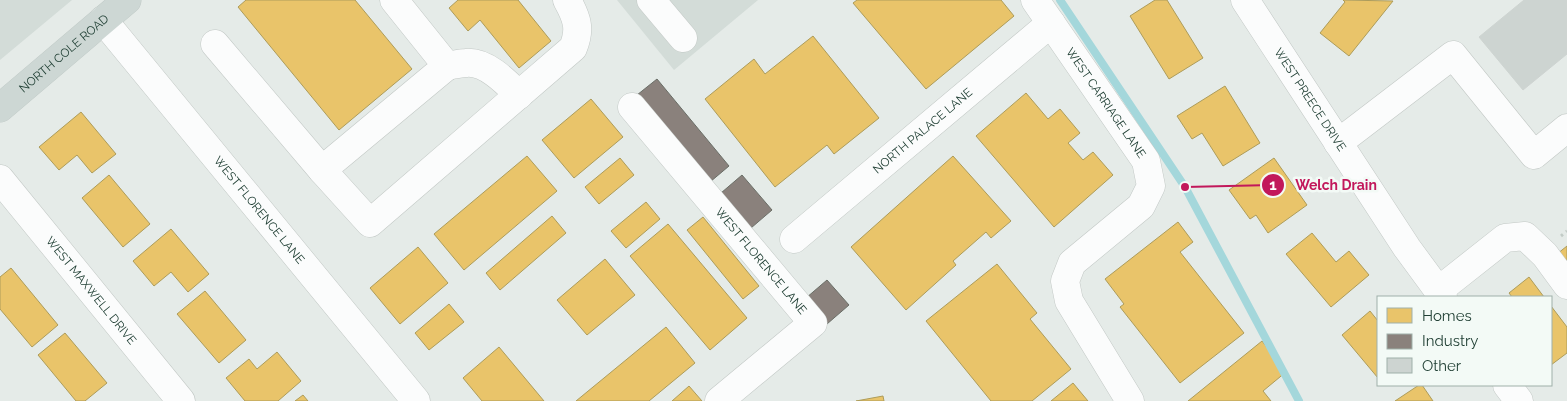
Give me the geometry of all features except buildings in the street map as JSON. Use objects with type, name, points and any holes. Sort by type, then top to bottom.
[{"type":"main road","name":"NORTH COLE ROAD","points":[[0,108],[127,0]]},
{"type":"street","points":[[394,0],[447,66]]},
{"type":"street","points":[[215,44],[322,170],[370,223],[573,48],[577,38],[578,22],[567,0]]},
{"type":"street","points":[[650,0],[683,38]]},
{"type":"street","name":"WEST CARRIAGE LANE","points":[[1035,0],[1146,161],[1151,186],[1141,206],[1072,263],[1065,281],[1069,300],[1130,401]]},
{"type":"street","name":"WEST PREECE DRIVE","points":[[1245,0],[1407,248],[1441,294]]},
{"type":"street","name":"WEST FLORENCE LANE","points":[[103,20],[416,401]]},
{"type":"street","name":"NORTH PALACE LANE","points":[[794,239],[1051,24]]},
{"type":"street","points":[[1338,143],[1453,54],[1534,155],[1567,128]]},
{"type":"street","points":[[322,170],[447,66],[468,62],[485,67],[504,81],[518,95]]},
{"type":"street","name":"WEST FLORENCE LANE","points":[[632,106],[813,323],[719,401]]},
{"type":"street","name":"WEST MAXWELL DRIVE","points":[[0,179],[181,401]]},
{"type":"street","points":[[1441,294],[1505,238],[1525,236],[1545,255],[1567,285]]},
{"type":"street","points":[[1509,386],[1519,401]]},
{"type":"shaded area","points":[[0,0],[72,0],[0,60]]},
{"type":"shaded area","points":[[617,0],[758,0],[674,70]]},
{"type":"waterway","points":[[1060,0],[1185,187],[1299,401]]},
{"type":"place","name":"Welch Drain","points":[[1185,187]]}]
